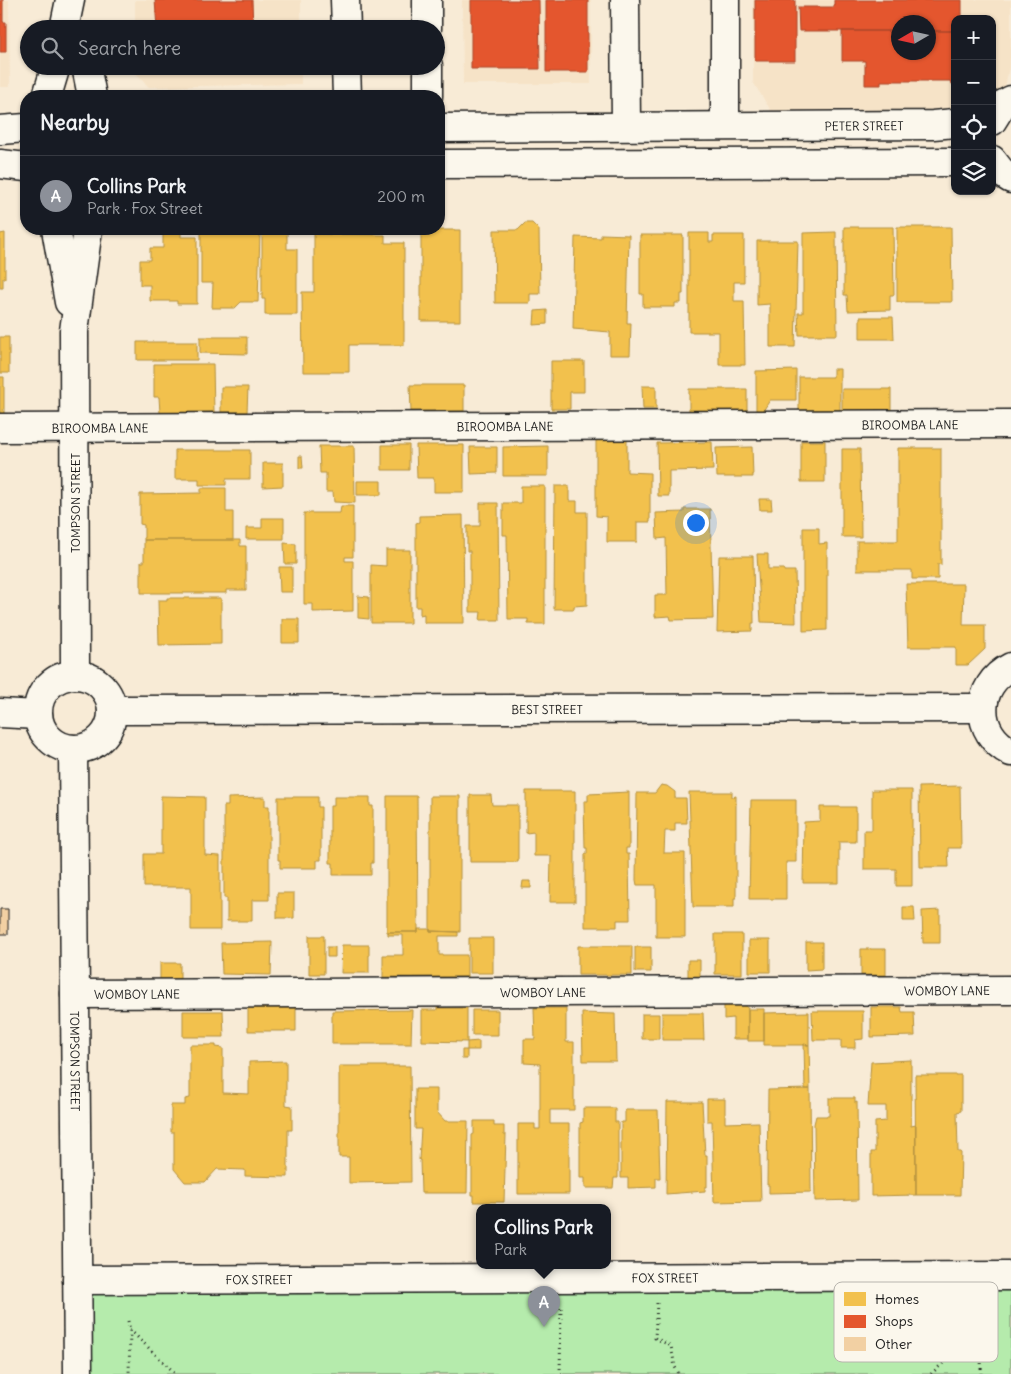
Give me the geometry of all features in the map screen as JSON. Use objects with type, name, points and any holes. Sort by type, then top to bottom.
[{"type":"street","points":[[66,20],[71,0]]},
{"type":"street","points":[[71,0],[76,20]]},
{"type":"street","points":[[345,0],[346,20]]},
{"type":"street","points":[[427,0],[427,20]]},
{"type":"street","points":[[625,0],[631,126],[637,163]]},
{"type":"street","points":[[725,0],[725,125]]},
{"type":"street","points":[[50,90],[54,75]]},
{"type":"street","points":[[88,75],[91,90]]},
{"type":"street","points":[[346,75],[347,90]]},
{"type":"street","points":[[428,75],[428,90]]},
{"type":"street","name":"PETER STREET","points":[[951,123],[451,128],[451,164],[951,162]]},
{"type":"street","points":[[774,125],[774,162]]},
{"type":"street","points":[[0,130],[20,128]]},
{"type":"street","points":[[0,164],[20,166]]},
{"type":"street","name":"TOMPSON STREET","points":[[57,235],[74,331]]},
{"type":"street","name":"TOMPSON STREET","points":[[75,675],[74,331],[87,235]]},
{"type":"street","name":"BIROOMBA LANE","points":[[0,428],[1011,424]]},
{"type":"street","points":[[1011,667],[992,680],[985,693],[982,708],[984,722],[990,736],[1001,747],[1011,752]]},
{"type":"street","points":[[75,675],[91,680],[104,690],[110,699],[112,710],[105,734],[97,743],[85,748],[73,749],[53,742],[40,725],[38,715],[44,692],[63,677],[75,675]]},
{"type":"street","name":"BEST STREET","points":[[112,710],[982,708]]},
{"type":"street","points":[[0,713],[38,715]]},
{"type":"street","name":"TOMPSON STREET","points":[[73,749],[78,1374]]},
{"type":"street","name":"WOMBOY LANE","points":[[75,994],[1011,990]]},
{"type":"street","name":"FOX STREET","points":[[77,1280],[1011,1276]]},
{"type":"path","points":[[658,1277],[655,1338],[671,1346],[675,1367],[679,1374]]},
{"type":"path","points":[[560,1374],[561,1278]]},
{"type":"path","points":[[128,1321],[130,1330],[129,1374]]},
{"type":"path","points":[[130,1330],[176,1374]]},
{"type":"path","points":[[931,1374],[944,1362]]},
{"type":"shaded area","points":[[0,0],[9,0],[10,87],[0,87]]},
{"type":"shaded area","points":[[135,0],[301,0],[301,20],[135,20]]},
{"type":"shaded area","points":[[462,0],[591,0],[591,84],[463,84]]},
{"type":"shaded area","points":[[753,0],[1011,0],[1011,58],[1005,87],[996,100],[996,15],[951,15],[951,117],[773,114],[753,82]]},
{"type":"shaded area","points":[[137,75],[301,75],[301,84],[149,87]]},
{"type":"green space","points":[[1011,1276],[1011,1374],[78,1374],[77,1280]]},
{"type":"building: Homes","points":[[525,223],[532,223],[539,230],[540,294],[530,294],[530,303],[495,303],[494,230],[518,230]]},
{"type":"building: Homes","points":[[844,227],[893,227],[894,295],[890,295],[890,310],[848,311],[847,295],[844,295]]},
{"type":"building: Homes","points":[[897,227],[951,227],[952,302],[897,302]]},
{"type":"building: Homes","points":[[445,230],[460,230],[460,321],[421,321],[421,235],[445,235]]},
{"type":"building: Homes","points":[[836,232],[837,335],[799,335],[798,313],[803,313],[803,233]]},
{"type":"building: Homes","points":[[5,233],[5,278],[3,278],[3,288],[0,288],[0,234]]},
{"type":"building: Homes","points":[[689,233],[709,233],[709,242],[713,242],[713,235],[744,235],[744,282],[734,282],[734,301],[744,301],[745,365],[719,365],[719,332],[689,332]]},
{"type":"building: Homes","points":[[601,234],[629,235],[627,323],[631,323],[630,355],[610,355],[610,332],[573,329],[575,237],[601,238]]},
{"type":"building: Homes","points":[[163,235],[197,237],[197,304],[177,304],[177,301],[150,301],[150,285],[140,285],[140,260],[150,260],[150,248],[163,248]]},
{"type":"building: Homes","points":[[201,235],[260,235],[258,302],[241,302],[235,308],[212,308],[213,283],[201,283]]},
{"type":"building: Homes","points":[[262,235],[287,235],[287,249],[297,249],[297,315],[265,315],[265,299],[262,299]]},
{"type":"building: Homes","points":[[314,235],[385,235],[385,243],[404,243],[404,345],[349,345],[349,372],[303,372],[302,292],[314,292]]},
{"type":"building: Homes","points":[[640,235],[683,235],[683,294],[681,294],[681,303],[675,303],[675,307],[643,307],[643,294],[640,294]]},
{"type":"building: Homes","points":[[757,241],[798,241],[795,347],[770,347],[770,304],[757,305]]},
{"type":"building: Homes","points":[[547,310],[547,324],[534,325],[535,311]]},
{"type":"building: Homes","points":[[860,317],[893,317],[894,339],[860,339]]},
{"type":"building: Homes","points":[[0,337],[9,337],[9,373],[0,373]]},
{"type":"building: Homes","points":[[200,337],[247,337],[247,354],[200,353]]},
{"type":"building: Homes","points":[[137,342],[197,342],[197,360],[137,360]]},
{"type":"building: Homes","points":[[551,361],[584,361],[584,392],[570,392],[570,409],[551,409]]},
{"type":"building: Homes","points":[[154,364],[213,364],[214,412],[160,413],[159,397],[154,397]]},
{"type":"building: Homes","points":[[833,369],[840,369],[840,412],[799,412],[799,377],[833,377]]},
{"type":"building: Homes","points":[[796,370],[796,400],[770,400],[763,411],[756,411],[756,371]]},
{"type":"building: Homes","points":[[0,377],[4,377],[4,417],[0,417]]},
{"type":"building: Homes","points":[[410,385],[464,385],[464,411],[411,411]]},
{"type":"building: Homes","points":[[642,386],[656,386],[656,409],[643,409]]},
{"type":"building: Homes","points":[[221,387],[248,387],[247,412],[221,412]]},
{"type":"building: Homes","points":[[689,389],[747,389],[747,415],[689,415]]},
{"type":"building: Homes","points":[[842,389],[891,389],[891,411],[842,412]]},
{"type":"building: Homes","points":[[596,440],[627,440],[627,472],[650,473],[650,522],[637,522],[637,542],[607,542],[607,517],[596,516]]},
{"type":"building: Homes","points":[[801,441],[825,441],[825,482],[801,482]]},
{"type":"building: Homes","points":[[712,442],[713,470],[669,471],[669,496],[658,496],[657,443]]},
{"type":"building: Homes","points":[[382,445],[409,445],[409,470],[382,470]]},
{"type":"building: Homes","points":[[416,445],[464,445],[464,492],[434,492],[434,478],[417,478]]},
{"type":"building: Homes","points":[[319,446],[354,446],[355,503],[334,502],[333,492],[326,492],[326,473],[320,473]]},
{"type":"building: Homes","points":[[548,446],[548,476],[503,476],[503,447]]},
{"type":"building: Homes","points":[[470,447],[497,447],[497,473],[471,474]]},
{"type":"building: Homes","points":[[752,447],[753,477],[717,477],[716,448]]},
{"type":"building: Homes","points":[[898,448],[941,448],[941,565],[938,564],[938,579],[912,579],[912,570],[857,570],[857,541],[898,541]]},
{"type":"building: Homes","points":[[842,449],[860,449],[861,537],[842,537]]},
{"type":"building: Homes","points":[[175,450],[250,450],[250,479],[226,479],[226,485],[199,485],[199,479],[175,479]]},
{"type":"building: Homes","points":[[299,456],[302,456],[303,468],[299,468]]},
{"type":"building: Homes","points":[[263,463],[283,463],[283,486],[263,487]]},
{"type":"building: Homes","points":[[357,481],[381,481],[381,495],[357,495]]},
{"type":"building: Homes","points":[[521,486],[545,486],[545,624],[528,624],[528,619],[508,619],[507,535],[503,535],[503,503],[521,503]]},
{"type":"building: Homes","points":[[555,486],[569,486],[569,501],[577,501],[577,512],[587,512],[587,605],[574,606],[574,609],[554,609]]},
{"type":"building: Homes","points":[[201,488],[226,488],[226,512],[233,512],[233,540],[144,540],[144,525],[140,524],[140,494],[201,493]]},
{"type":"building: Homes","points":[[759,499],[771,499],[772,510],[760,510]]},
{"type":"building: Homes","points":[[480,503],[498,503],[499,620],[480,620],[481,612],[470,612],[470,551],[467,551],[467,526],[480,526]]},
{"type":"building: Homes","points":[[341,506],[353,506],[353,557],[345,557],[345,561],[353,561],[353,611],[313,612],[313,604],[304,604],[304,513],[340,513]]},
{"type":"building: Homes","points":[[684,509],[710,509],[713,619],[671,620],[670,616],[655,617],[655,595],[667,595],[666,538],[657,539],[656,513],[684,512]]},
{"type":"building: Homes","points":[[463,515],[464,623],[424,623],[424,614],[420,615],[420,607],[416,607],[416,523],[419,522],[419,516]]},
{"type":"building: Homes","points":[[262,518],[284,518],[284,539],[246,539],[246,528],[262,528]]},
{"type":"building: Homes","points":[[803,528],[819,528],[819,544],[827,543],[827,630],[803,631]]},
{"type":"building: Homes","points":[[144,540],[240,540],[240,546],[246,546],[246,590],[226,590],[226,593],[141,593],[141,562],[144,562]]},
{"type":"building: Homes","points":[[284,543],[296,544],[296,564],[285,564]]},
{"type":"building: Homes","points":[[386,550],[410,550],[410,623],[371,623],[371,565],[386,566]]},
{"type":"building: Homes","points":[[757,554],[768,554],[768,569],[795,571],[796,623],[761,622]]},
{"type":"building: Homes","points":[[719,556],[753,556],[754,623],[752,623],[752,631],[717,632]]},
{"type":"building: Homes","points":[[279,567],[292,567],[292,592],[280,592]]},
{"type":"building: Homes","points":[[906,584],[964,584],[963,625],[985,625],[985,649],[968,665],[956,665],[956,647],[908,647]]},
{"type":"building: Homes","points":[[358,596],[369,597],[369,619],[358,618]]},
{"type":"building: Homes","points":[[167,598],[221,598],[221,644],[159,645],[158,600],[167,600]]},
{"type":"building: Homes","points":[[282,619],[299,619],[299,643],[282,643]]},
{"type":"building: Homes","points":[[661,785],[667,786],[675,792],[675,798],[686,798],[687,823],[675,823],[675,831],[665,831],[664,853],[685,853],[685,937],[656,937],[656,885],[637,885],[636,880],[637,793],[655,793]]},
{"type":"building: Homes","points":[[960,786],[961,848],[948,848],[949,867],[920,867],[919,787]]},
{"type":"building: Homes","points":[[872,790],[912,790],[912,886],[896,886],[896,869],[864,869],[864,830],[872,830]]},
{"type":"building: Homes","points":[[526,791],[575,791],[575,902],[550,902],[551,856],[534,856],[534,832],[526,833]]},
{"type":"building: Homes","points":[[629,792],[629,848],[626,848],[626,854],[629,854],[630,920],[617,920],[617,927],[585,927],[585,854],[587,854],[587,848],[585,848],[584,801],[588,801],[588,794]]},
{"type":"building: Homes","points":[[689,792],[732,792],[732,797],[736,796],[736,898],[734,898],[734,907],[693,907]]},
{"type":"building: Homes","points":[[470,795],[491,795],[492,805],[518,805],[518,862],[470,862]]},
{"type":"building: Homes","points":[[161,796],[205,797],[205,855],[220,856],[220,930],[191,930],[191,887],[144,887],[144,854],[161,854]]},
{"type":"building: Homes","points":[[387,796],[417,796],[418,932],[387,932]]},
{"type":"building: Homes","points":[[430,796],[460,796],[460,932],[430,931]]},
{"type":"building: Homes","points":[[265,797],[265,806],[269,806],[269,900],[252,900],[252,921],[227,921],[227,898],[224,898],[224,806],[228,806],[228,798]]},
{"type":"building: Homes","points":[[278,797],[318,797],[318,807],[321,807],[321,860],[317,860],[317,868],[280,868],[280,860],[278,860]]},
{"type":"building: Homes","points":[[334,797],[370,797],[370,806],[373,806],[373,863],[371,863],[371,875],[333,875],[333,863],[330,863],[330,806],[334,806]]},
{"type":"building: Homes","points":[[751,800],[796,800],[796,862],[786,862],[786,899],[749,899]]},
{"type":"building: Homes","points":[[820,807],[856,807],[856,842],[839,842],[839,883],[803,883],[804,822],[820,821]]},
{"type":"building: Homes","points":[[523,881],[531,881],[531,888],[522,888]]},
{"type":"building: Homes","points":[[277,893],[294,893],[294,918],[277,918]]},
{"type":"building: Homes","points":[[903,907],[914,907],[915,921],[903,921]]},
{"type":"building: Homes","points":[[940,910],[940,943],[923,943],[922,911]]},
{"type":"building: Homes","points":[[418,929],[458,932],[458,936],[439,936],[439,955],[467,955],[467,977],[383,977],[383,955],[403,955],[403,935],[388,935],[388,932],[418,932]]},
{"type":"building: Homes","points":[[715,934],[742,934],[742,974],[715,974]]},
{"type":"building: Homes","points":[[309,936],[324,936],[324,974],[309,974]]},
{"type":"building: Homes","points":[[469,938],[493,938],[493,973],[469,973]]},
{"type":"building: Homes","points":[[749,940],[770,940],[770,972],[749,972]]},
{"type":"building: Homes","points":[[272,942],[271,975],[222,974],[221,943]]},
{"type":"building: Homes","points":[[806,942],[822,942],[822,969],[806,970]]},
{"type":"building: Homes","points":[[342,945],[369,945],[369,973],[341,973]]},
{"type":"building: Homes","points":[[578,946],[632,946],[632,975],[578,975]]},
{"type":"building: Homes","points":[[327,947],[335,947],[335,957],[327,957]]},
{"type":"building: Homes","points":[[635,947],[651,947],[651,972],[635,972]]},
{"type":"building: Homes","points":[[861,949],[886,949],[886,975],[861,975]]},
{"type":"building: Homes","points":[[688,960],[700,960],[700,978],[688,978]]},
{"type":"building: Homes","points":[[160,963],[180,963],[180,980],[160,980]]},
{"type":"building: Homes","points":[[724,1005],[745,1005],[748,1009],[748,1039],[733,1039],[733,1018],[724,1019]]},
{"type":"building: Homes","points":[[248,1007],[296,1007],[296,1031],[248,1031]]},
{"type":"building: Homes","points":[[871,1007],[901,1007],[902,1012],[914,1012],[915,1036],[871,1037]]},
{"type":"building: Homes","points":[[437,1008],[467,1008],[467,1042],[422,1041],[422,1010],[437,1010]]},
{"type":"building: Homes","points":[[534,1008],[566,1008],[566,1042],[574,1042],[574,1110],[550,1110],[550,1124],[569,1124],[569,1194],[518,1194],[518,1124],[535,1124],[535,1129],[540,1129],[540,1064],[524,1063],[524,1039],[535,1039]]},
{"type":"building: Homes","points":[[748,1009],[764,1009],[764,1041],[748,1041]]},
{"type":"building: Homes","points":[[412,1010],[411,1044],[332,1044],[332,1011]]},
{"type":"building: Homes","points":[[472,1010],[498,1010],[498,1035],[472,1035]]},
{"type":"building: Homes","points":[[183,1011],[223,1011],[224,1037],[183,1037]]},
{"type":"building: Homes","points":[[812,1011],[863,1011],[863,1039],[855,1040],[855,1048],[841,1048],[841,1040],[813,1040]]},
{"type":"building: Homes","points":[[809,1012],[809,1045],[764,1045],[764,1013]]},
{"type":"building: Homes","points":[[582,1013],[615,1014],[616,1061],[583,1061]]},
{"type":"building: Homes","points":[[662,1013],[703,1013],[704,1040],[662,1040]]},
{"type":"building: Homes","points":[[642,1014],[659,1014],[659,1039],[642,1039]]},
{"type":"building: Homes","points":[[479,1041],[479,1050],[467,1050],[467,1042]]},
{"type":"building: Homes","points":[[804,1044],[809,1045],[810,1089],[805,1089]]},
{"type":"building: Homes","points":[[190,1045],[216,1045],[216,1047],[223,1048],[223,1093],[249,1094],[249,1062],[286,1061],[286,1105],[292,1106],[292,1130],[288,1130],[288,1177],[245,1176],[245,1170],[217,1169],[205,1182],[185,1182],[174,1169],[174,1132],[171,1132],[171,1105],[185,1105],[185,1099],[190,1098]]},
{"type":"building: Homes","points":[[462,1050],[467,1050],[467,1059],[462,1059]]},
{"type":"building: Homes","points":[[911,1060],[911,1126],[916,1125],[916,1195],[871,1196],[871,1152],[875,1152],[875,1122],[886,1121],[886,1106],[868,1106],[871,1062]]},
{"type":"building: Homes","points":[[339,1066],[410,1066],[411,1182],[349,1183],[349,1157],[339,1157]]},
{"type":"building: Homes","points":[[915,1075],[961,1075],[961,1111],[957,1112],[958,1152],[961,1152],[960,1195],[916,1195]]},
{"type":"building: Homes","points":[[415,1089],[437,1089],[437,1112],[445,1121],[468,1121],[467,1193],[421,1193],[419,1160],[421,1129],[415,1129]]},
{"type":"building: Homes","points":[[810,1089],[811,1192],[769,1193],[769,1185],[767,1185],[768,1090]]},
{"type":"building: Homes","points":[[829,1098],[855,1098],[855,1103],[857,1102],[858,1200],[815,1201],[814,1124],[816,1116],[829,1116]]},
{"type":"building: Homes","points":[[707,1099],[725,1099],[725,1123],[759,1122],[761,1201],[714,1202],[712,1121],[707,1121]]},
{"type":"building: Homes","points":[[667,1102],[702,1102],[705,1155],[707,1155],[707,1187],[705,1187],[705,1191],[666,1194]]},
{"type":"building: Homes","points":[[583,1108],[615,1108],[615,1122],[618,1122],[618,1178],[614,1178],[613,1188],[585,1188],[585,1178],[580,1178],[580,1123],[583,1122]]},
{"type":"building: Homes","points":[[625,1110],[658,1110],[660,1178],[656,1178],[656,1187],[628,1188],[628,1178],[621,1178],[621,1122],[625,1122]]},
{"type":"building: Homes","points":[[474,1121],[494,1121],[494,1126],[504,1126],[504,1135],[506,1135],[504,1202],[474,1202],[474,1195],[472,1195],[472,1135],[474,1134]]},
{"type":"building: Shops","points":[[0,0],[3,0],[3,22],[6,22],[6,52],[0,52]]},
{"type":"building: Shops","points":[[155,0],[252,0],[253,20],[156,20]]},
{"type":"building: Shops","points":[[471,0],[539,0],[540,69],[471,69]]},
{"type":"building: Shops","points":[[546,0],[588,0],[588,72],[546,72]]},
{"type":"building: Shops","points":[[755,0],[795,0],[795,61],[755,61]]},
{"type":"building: Shops","points":[[834,0],[962,0],[962,15],[951,15],[951,31],[936,31],[936,15],[891,15],[891,31],[799,31],[798,7],[834,7]]},
{"type":"building: Shops","points":[[842,31],[891,31],[891,60],[936,60],[936,31],[951,31],[951,82],[881,81],[881,85],[865,85],[865,61],[842,61]]},
{"type":"building: Other","points":[[0,909],[8,909],[8,934],[0,934]]},
{"type":"place","name":"Collins Park","points":[[544,1327]]}]
